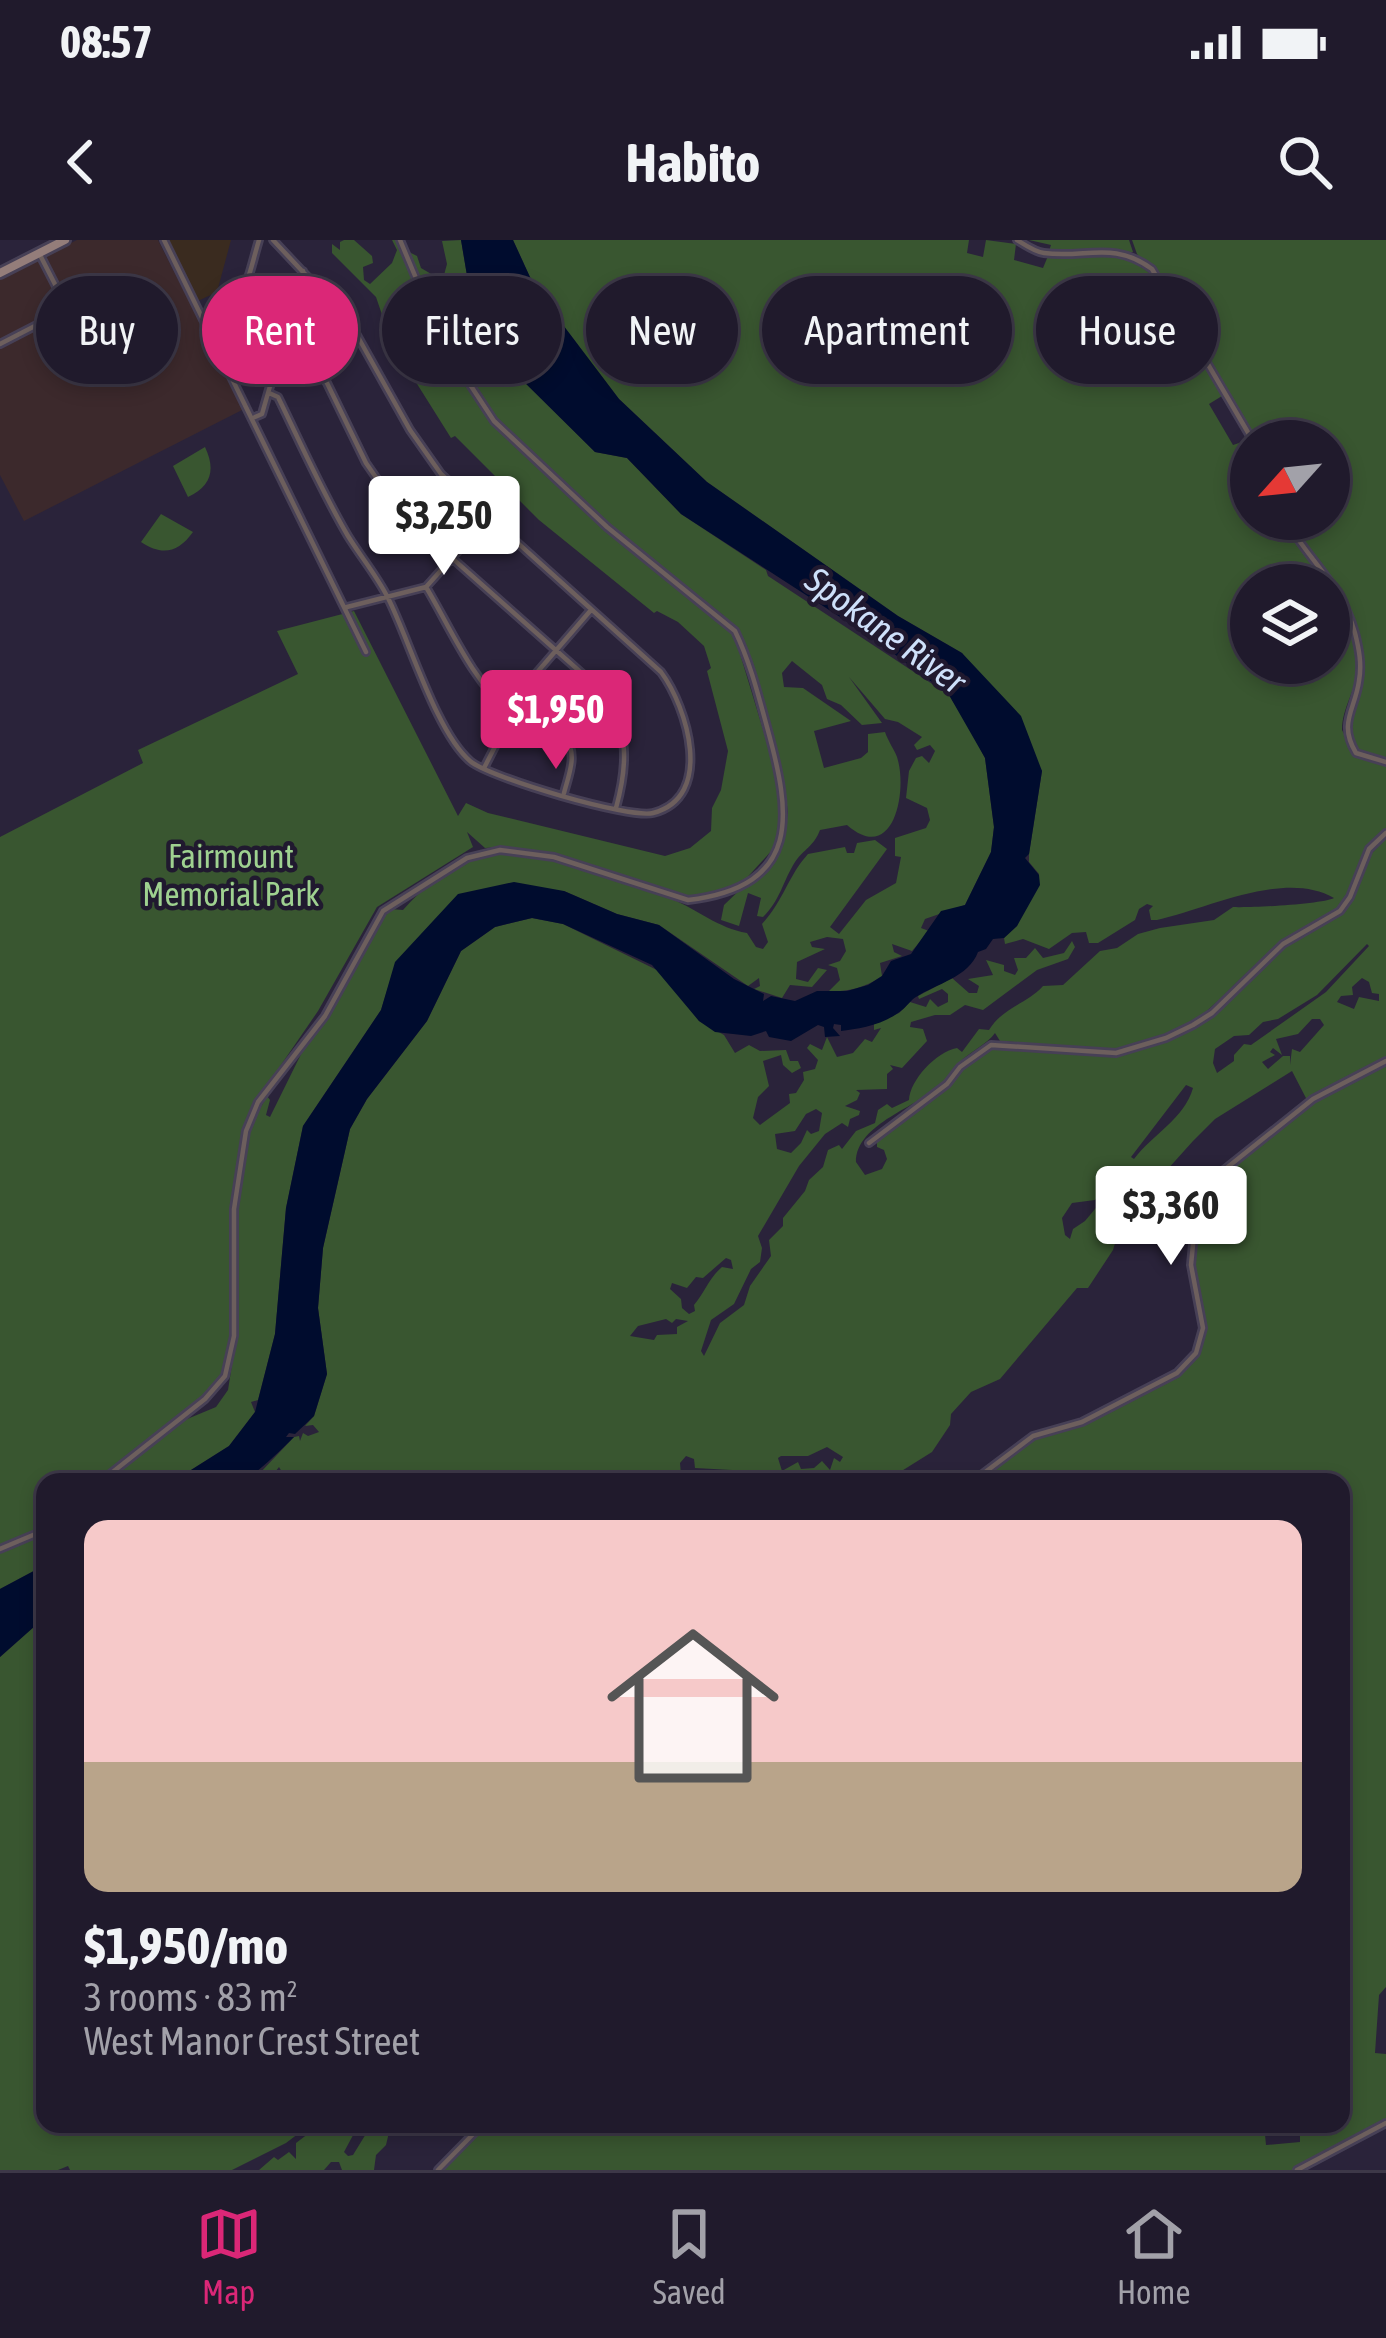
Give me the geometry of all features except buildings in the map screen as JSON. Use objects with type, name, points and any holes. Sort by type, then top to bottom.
[{"type":"main road","points":[[2,268],[64,240]]},
{"type":"street","points":[[164,240],[202,316]]},
{"type":"street","points":[[248,276],[259,240]]},
{"type":"street","points":[[268,393],[278,398],[349,538],[388,598],[456,745],[483,770],[511,782],[616,808],[655,813],[681,796],[688,779],[688,740],[681,704],[661,672],[488,518],[426,456],[364,343],[273,240]]},
{"type":"street","points":[[111,1473],[206,1399],[225,1376],[234,1336],[234,1210],[246,1131],[268,1087],[325,1016],[383,911],[467,858],[500,850],[554,857],[679,898],[710,897],[733,891],[754,876],[783,836],[782,780],[747,655],[735,631],[607,527],[494,421],[444,345],[400,240]]},
{"type":"street","points":[[1017,240],[1045,253],[1108,251],[1152,269],[1241,420]]},
{"type":"street","points":[[40,253],[51,276]]},
{"type":"street","points":[[301,276],[302,271]]},
{"type":"street","points":[[0,344],[36,325]]},
{"type":"street","points":[[236,384],[366,652]]},
{"type":"street","points":[[253,418],[262,414],[271,384]]},
{"type":"street","points":[[328,384],[378,482],[413,525],[603,692],[617,712],[627,761],[616,808]]},
{"type":"street","points":[[347,607],[426,587],[488,518]]},
{"type":"street","points":[[1297,540],[1331,578],[1355,635],[1361,664],[1345,721],[1350,743],[1356,753],[1386,762]]},
{"type":"street","points":[[426,587],[492,694],[511,712],[568,743],[572,758],[563,794]]},
{"type":"street","points":[[483,770],[526,684],[591,610]]},
{"type":"street","points":[[868,1143],[991,1045],[1116,1053],[1193,1025],[1282,944],[1340,911],[1369,849],[1386,833]]},
{"type":"street","points":[[984,1473],[1033,1436],[1082,1422],[1178,1373],[1196,1353],[1203,1328],[1191,1257],[1197,1203],[1209,1182],[1313,1099],[1386,1061]]},
{"type":"street","points":[[0,1549],[36,1534]]},
{"type":"street","points":[[1298,2170],[1386,2122]]},
{"type":"street","points":[[439,2170],[474,2133]]},
{"type":"shaded area","points":[[77,240],[158,240],[176,276],[36,276],[36,384],[178,384],[178,279],[202,326],[202,384],[231,384],[244,409],[24,521],[0,475],[0,279]]},
{"type":"shaded area","points":[[168,240],[231,240],[221,276],[202,276],[202,299],[198,301]]},
{"type":"green space","points":[[354,240],[372,256],[373,263],[363,267],[364,280],[370,284],[392,263],[397,250],[392,240],[397,240],[412,276],[382,276],[382,315],[376,297],[332,253],[332,244],[340,250],[340,242]]},
{"type":"green space","points":[[461,240],[467,276],[442,276],[447,264],[442,241]]},
{"type":"green space","points":[[513,240],[969,240],[967,253],[983,257],[986,240],[1016,244],[1014,260],[1043,268],[1048,256],[1096,255],[1125,260],[1151,274],[1036,276],[1036,384],[1216,384],[1222,396],[1209,404],[1230,440],[1230,540],[1295,540],[1313,564],[1230,564],[1230,684],[1350,684],[1350,623],[1358,667],[1342,730],[1356,756],[1386,765],[1386,831],[1366,851],[1338,909],[1274,948],[1184,1027],[1164,1038],[1111,1049],[1000,1041],[995,1033],[932,1092],[877,1126],[859,1148],[856,1162],[865,1175],[882,1169],[887,1159],[877,1139],[989,1047],[1119,1056],[1191,1030],[1212,1016],[1277,952],[1341,913],[1361,866],[1386,837],[1386,1058],[1307,1100],[1292,1071],[1215,1119],[1122,1220],[1113,1250],[1088,1288],[1077,1288],[1000,1379],[971,1392],[951,1414],[950,1425],[932,1452],[898,1473],[750,1473],[695,1468],[694,1459],[686,1456],[680,1463],[681,1473],[283,1473],[279,1467],[274,1473],[260,1473],[294,1437],[299,1436],[300,1441],[303,1433],[319,1432],[313,1425],[305,1426],[314,1416],[327,1374],[318,1308],[323,1248],[350,1129],[427,1021],[461,951],[495,927],[532,918],[563,924],[661,972],[699,1021],[724,1035],[735,1053],[749,1045],[760,1051],[786,1050],[790,1061],[798,1061],[801,1068],[792,1073],[781,1055],[763,1061],[769,1086],[758,1097],[753,1118],[760,1125],[790,1103],[789,1094],[796,1093],[803,1072],[815,1069],[818,1060],[807,1048],[810,1044],[822,1050],[827,1037],[837,1057],[853,1053],[865,1039],[872,1042],[881,1028],[874,1030],[874,1024],[899,1013],[910,1002],[926,1007],[930,999],[938,1007],[948,1002],[942,989],[918,996],[952,978],[969,993],[977,993],[979,986],[968,979],[993,975],[986,960],[1004,965],[1004,971],[1015,975],[1014,958],[1026,958],[1035,948],[1043,958],[1064,953],[1072,941],[1075,947],[1068,959],[1037,970],[983,1010],[965,1005],[950,1015],[911,1022],[910,1027],[923,1029],[927,1041],[902,1068],[890,1065],[887,1089],[856,1090],[860,1093],[857,1100],[845,1106],[860,1111],[859,1115],[850,1119],[848,1127],[842,1123],[825,1134],[799,1166],[758,1236],[760,1262],[751,1269],[734,1304],[711,1320],[701,1351],[704,1356],[720,1323],[744,1305],[750,1286],[771,1256],[769,1240],[823,1167],[828,1150],[839,1145],[842,1149],[856,1131],[875,1123],[878,1110],[887,1104],[892,1108],[909,1100],[919,1076],[941,1055],[957,1048],[962,1052],[979,1029],[989,1030],[1043,986],[1063,985],[1100,951],[1117,948],[1138,934],[1214,920],[1233,907],[1334,898],[1314,890],[1270,889],[1157,920],[1151,920],[1153,906],[1147,904],[1135,920],[1098,943],[1089,943],[1086,932],[1072,933],[1049,949],[1023,939],[1005,944],[1039,874],[1029,854],[1042,771],[962,653],[898,616],[707,482],[608,384],[738,384],[738,276],[586,276],[586,355],[562,324],[562,276],[530,276]],"holes":[[[1367,944],[1326,992],[1251,1045],[1244,1044],[1234,1061],[1217,1073],[1215,1049],[1317,995]],[[1362,978],[1369,982],[1372,993],[1379,994],[1379,1001],[1359,997],[1354,1009],[1337,1002],[1341,996],[1353,995],[1352,987]],[[1312,1019],[1324,1025],[1300,1052],[1292,1049],[1290,1065],[1290,1056],[1283,1056],[1268,1069],[1262,1062],[1275,1055],[1270,1052],[1273,1048],[1282,1055],[1276,1039],[1298,1034]],[[1186,1085],[1193,1088],[1175,1117],[1131,1157]],[[816,1109],[822,1113],[819,1131],[811,1134],[807,1130],[791,1153],[777,1149],[775,1134],[795,1131],[806,1114]],[[1111,1176],[1120,1179],[1073,1229],[1070,1239],[1062,1218],[1072,1203],[1095,1200]],[[726,1258],[733,1269],[718,1271],[689,1314],[670,1289],[672,1283],[687,1288]],[[666,1319],[688,1321],[677,1327],[677,1334],[657,1335],[654,1340],[630,1336],[638,1326]],[[827,1447],[843,1457],[840,1462],[834,1458],[830,1470],[822,1461],[814,1468],[801,1469],[798,1462],[782,1471],[778,1458],[808,1456]]]},
{"type":"green space","points":[[1029,240],[1129,240],[1133,252],[1049,251],[1051,245]]},
{"type":"green space","points":[[1132,240],[1386,240],[1386,759],[1357,749],[1351,738],[1351,714],[1363,663],[1350,611],[1350,564],[1320,564],[1304,540],[1350,540],[1350,420],[1243,420],[1218,375],[1218,276],[1157,276],[1137,254]]},
{"type":"green space","points":[[409,252],[417,256],[421,268],[435,276],[418,276]]},
{"type":"green space","name":"Fairmount Memorial Park","points":[[417,384],[467,384],[492,422],[580,508],[734,634],[782,792],[781,832],[775,847],[743,882],[709,895],[686,897],[562,857],[485,848],[467,832],[473,847],[377,907],[318,1011],[257,1100],[244,1130],[231,1232],[231,1338],[223,1375],[215,1388],[109,1473],[36,1473],[36,1531],[0,1545],[0,837],[143,763],[138,750],[298,674],[277,631],[354,611],[458,816],[466,803],[488,813],[665,856],[690,848],[711,831],[712,808],[721,790],[728,751],[704,646],[678,622],[654,613],[539,520],[455,436],[451,438]]},
{"type":"green space","points":[[471,384],[526,384],[595,452],[627,458],[681,514],[949,695],[985,758],[994,827],[991,852],[965,905],[925,919],[921,928],[929,931],[912,951],[892,944],[902,956],[880,963],[882,976],[850,990],[828,992],[840,980],[837,968],[828,965],[840,961],[846,951],[843,939],[810,942],[812,947],[825,949],[797,962],[796,979],[808,982],[818,968],[827,970],[812,987],[790,985],[782,998],[754,989],[760,986],[759,978],[748,986],[659,925],[617,914],[564,891],[396,962],[381,1010],[303,1126],[286,1208],[275,1334],[258,1400],[251,1402],[255,1412],[229,1446],[186,1473],[116,1473],[180,1422],[216,1407],[228,1390],[237,1333],[237,1217],[253,1121],[267,1096],[266,1115],[270,1117],[305,1046],[332,1011],[366,943],[390,909],[403,910],[460,863],[502,852],[578,867],[632,884],[747,933],[763,949],[768,942],[762,924],[808,854],[845,847],[847,853],[854,853],[857,843],[875,840],[887,849],[830,927],[839,934],[866,900],[896,883],[901,857],[895,856],[895,838],[926,828],[930,820],[927,808],[906,798],[909,771],[916,758],[922,756],[929,763],[935,751],[930,745],[917,750],[914,745],[922,737],[885,719],[849,677],[882,723],[862,725],[827,699],[822,685],[792,661],[782,673],[784,687],[803,688],[851,721],[814,731],[824,768],[861,758],[868,752],[868,734],[885,732],[900,771],[894,819],[876,836],[863,835],[847,825],[820,830],[763,917],[757,916],[761,898],[748,893],[739,926],[721,920],[724,905],[772,859],[784,836],[788,813],[784,782],[743,643],[723,615],[607,526],[498,423]]},
{"type":"green space","points":[[205,447],[209,476],[188,497],[173,466]]},
{"type":"green space","points":[[161,514],[193,532],[169,550],[141,542]]},
{"type":"green space","points":[[1386,1065],[1386,1987],[1379,1995],[1375,2053],[1386,2054],[1386,2119],[1293,2170],[444,2170],[479,2133],[1265,2133],[1266,2145],[1300,2142],[1300,2133],[1350,2133],[1350,1473],[988,1473],[1035,1439],[1083,1426],[1180,1376],[1199,1355],[1207,1329],[1194,1263],[1198,1220],[1210,1185],[1310,1104]]},
{"type":"green space","points":[[36,1538],[36,1570],[0,1589],[0,1552]]},
{"type":"green space","points":[[36,1625],[36,2133],[299,2133],[286,2143],[232,2170],[70,2170],[68,2166],[0,2170],[0,1657]]},
{"type":"green space","points":[[309,2133],[354,2133],[344,2152],[348,2156],[366,2133],[389,2133],[376,2155],[374,2170],[342,2170],[339,2162],[331,2162],[324,2170],[259,2170],[289,2152],[296,2159],[296,2143]]},
{"type":"water","points":[[461,240],[513,240],[530,276],[467,276]]},
{"type":"water","name":"Spokane River","points":[[562,324],[586,355],[586,384],[608,384],[707,482],[898,616],[962,653],[1021,716],[1042,771],[1025,858],[1039,875],[1040,885],[1017,926],[1004,938],[993,939],[960,974],[916,997],[895,1015],[848,1030],[841,1031],[841,1025],[834,1024],[840,1036],[825,1037],[824,1027],[818,1025],[791,1041],[769,1037],[766,1031],[751,1036],[715,1032],[699,1021],[652,965],[563,924],[532,918],[495,927],[461,951],[427,1021],[350,1129],[323,1248],[318,1308],[327,1374],[314,1416],[295,1434],[289,1433],[286,1437],[294,1437],[254,1473],[186,1473],[229,1446],[255,1412],[275,1334],[286,1208],[303,1126],[381,1010],[395,962],[458,894],[514,882],[564,891],[617,914],[659,925],[734,979],[764,994],[763,1001],[771,996],[795,1001],[817,991],[868,985],[882,976],[891,961],[911,954],[941,911],[965,905],[991,852],[994,827],[985,758],[949,695],[877,641],[681,514],[627,458],[595,452],[526,384],[562,384]]},
{"type":"water","points":[[36,1570],[36,1625],[0,1657],[0,1589]]}]
